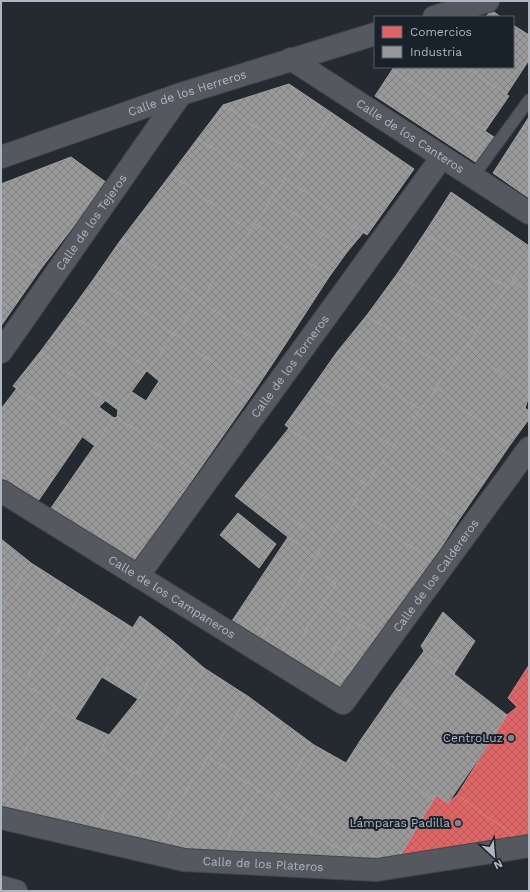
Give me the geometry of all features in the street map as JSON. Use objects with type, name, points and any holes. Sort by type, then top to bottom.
[{"type":"main road","points":[[1,888],[16,891]]},
{"type":"street","points":[[437,16],[488,1]]},
{"type":"street","name":"Calle de los Herreros","points":[[1,157],[181,94],[374,34]]},
{"type":"street","name":"Calle de los Canteros","points":[[291,59],[529,213]]},
{"type":"street","name":"Calle de los Tejeros","points":[[1,352],[181,94]]},
{"type":"street","name":"Calle de los Torneros","points":[[138,576],[442,157]]},
{"type":"street","name":"Calle de los Caldereros","points":[[343,703],[529,448]]},
{"type":"street","name":"Calle de los Campaneros","points":[[1,491],[343,703]]},
{"type":"street","name":"Calle de los Plateros","points":[[1,818],[184,860],[377,870],[529,846]]},
{"type":"lane","points":[[473,177],[529,100]]},
{"type":"building: Comercios","name":"CentroLuz","points":[[529,665],[529,846],[457,795],[507,715],[517,707],[508,698]]},
{"type":"building: Comercios","name":"Lámparas Padilla","points":[[436,795],[448,803],[457,795],[524,843],[393,868]]},
{"type":"building: Industria","points":[[491,10],[500,16],[487,16]]},
{"type":"building: Industria","points":[[514,26],[529,35],[529,60],[506,95],[466,68],[514,68]]},
{"type":"building: Industria","points":[[393,68],[467,68],[509,96],[485,131],[392,70]]},
{"type":"building: Industria","points":[[392,70],[494,137],[477,163],[375,96]]},
{"type":"building: Industria","points":[[289,84],[332,113],[300,157],[223,105]]},
{"type":"building: Industria","points":[[223,105],[300,157],[276,192],[198,138]]},
{"type":"building: Industria","points":[[332,113],[414,169],[367,235],[285,178]]},
{"type":"building: Industria","points":[[529,117],[529,198],[493,173]]},
{"type":"building: Industria","points":[[198,138],[276,192],[250,231],[171,174]]},
{"type":"building: Industria","points":[[71,157],[107,183],[40,270],[1,244],[1,184]]},
{"type":"building: Industria","points":[[171,174],[250,231],[200,300],[120,241]]},
{"type":"building: Industria","points":[[285,178],[363,233],[347,252],[272,198]]},
{"type":"building: Industria","points":[[451,192],[529,246],[529,256],[507,288],[424,234]]},
{"type":"building: Industria","points":[[272,198],[347,252],[329,277],[255,224]]},
{"type":"building: Industria","points":[[255,224],[329,277],[277,357],[200,300]]},
{"type":"building: Industria","points":[[424,234],[507,288],[479,329],[397,274]]},
{"type":"building: Industria","points":[[120,241],[200,300],[174,334],[95,277]]},
{"type":"building: Industria","points":[[1,244],[40,270],[12,310],[1,301]]},
{"type":"building: Industria","points":[[529,256],[529,294],[512,281]]},
{"type":"building: Industria","points":[[397,274],[479,329],[449,370],[367,315]]},
{"type":"building: Industria","points":[[95,277],[174,334],[148,369],[69,313]]},
{"type":"building: Industria","points":[[512,281],[529,294],[529,396],[467,345]]},
{"type":"building: Industria","points":[[200,300],[277,357],[253,393],[174,334]]},
{"type":"building: Industria","points":[[1,301],[12,310],[1,326]]},
{"type":"building: Industria","points":[[69,313],[148,369],[118,410],[40,352]]},
{"type":"building: Industria","points":[[367,315],[449,370],[420,410],[337,352]]},
{"type":"building: Industria","points":[[174,334],[253,393],[197,473],[117,417],[118,410],[132,392],[146,401],[159,381],[147,371]]},
{"type":"building: Industria","points":[[467,345],[529,396],[525,408],[529,411],[529,419],[510,445],[436,388]]},
{"type":"building: Industria","points":[[40,352],[106,400],[99,407],[114,418],[95,446],[13,386]]},
{"type":"building: Industria","points":[[337,352],[420,410],[393,447],[311,389]]},
{"type":"building: Industria","points":[[17,388],[82,437],[32,510],[1,491],[1,409]]},
{"type":"building: Industria","points":[[436,388],[510,445],[484,483],[410,425]]},
{"type":"building: Industria","points":[[311,389],[393,447],[366,485],[285,425]]},
{"type":"building: Industria","points":[[117,417],[197,473],[129,571],[44,518],[114,418]]},
{"type":"building: Industria","points":[[410,425],[484,483],[458,521],[382,462]]},
{"type":"building: Industria","points":[[289,428],[366,485],[325,544],[246,482]]},
{"type":"building: Industria","points":[[382,462],[458,521],[432,562],[353,504]]},
{"type":"building: Industria","points":[[246,482],[325,544],[315,558],[235,496]]},
{"type":"building: Industria","points":[[353,504],[434,564],[381,639],[324,602],[336,584],[312,563]]},
{"type":"building: Industria","points":[[238,513],[276,544],[259,568],[220,535]]},
{"type":"building: Industria","points":[[288,537],[315,558],[254,648],[226,630]]},
{"type":"building: Industria","points":[[1,539],[31,563],[1,609]]},
{"type":"building: Industria","points":[[31,563],[81,595],[24,683],[1,667],[1,609]]},
{"type":"building: Industria","points":[[312,563],[336,584],[283,666],[254,648]]},
{"type":"building: Industria","points":[[81,595],[133,628],[75,719],[53,709],[55,705],[24,683]]},
{"type":"building: Industria","points":[[324,602],[353,620],[313,684],[283,666]]},
{"type":"building: Industria","points":[[443,612],[475,641],[454,674],[424,651],[421,646]]},
{"type":"building: Industria","points":[[140,616],[174,642],[138,699],[102,677]]},
{"type":"building: Industria","points":[[353,620],[387,643],[367,669],[336,647]]},
{"type":"building: Industria","points":[[174,642],[204,668],[139,773],[133,773],[101,749],[109,735],[138,699]]},
{"type":"building: Industria","points":[[336,647],[367,669],[347,698],[318,676]]},
{"type":"building: Industria","points":[[424,651],[507,715],[477,761],[394,692]]},
{"type":"building: Industria","points":[[1,667],[55,705],[1,789]]},
{"type":"building: Industria","points":[[204,668],[249,697],[145,851],[88,838],[133,773],[139,773]]},
{"type":"building: Industria","points":[[394,692],[477,761],[448,803],[436,795],[433,800],[360,741]]},
{"type":"building: Industria","points":[[249,697],[314,745],[273,801],[209,757]]},
{"type":"building: Industria","points":[[53,709],[109,735],[101,749],[133,773],[88,838],[1,818],[1,789]]},
{"type":"building: Industria","points":[[360,741],[433,800],[393,868],[354,843],[348,854],[311,833],[315,824],[273,801],[314,745],[346,763]]},
{"type":"building: Industria","points":[[209,757],[258,790],[213,861],[145,851]]},
{"type":"building: Industria","points":[[258,790],[315,824],[311,833],[348,854],[354,843],[393,868],[213,861]]},
{"type":"place","name":"CentroLuz","points":[[511,738]]},
{"type":"place","name":"Lámparas Padilla","points":[[458,823]]}]
